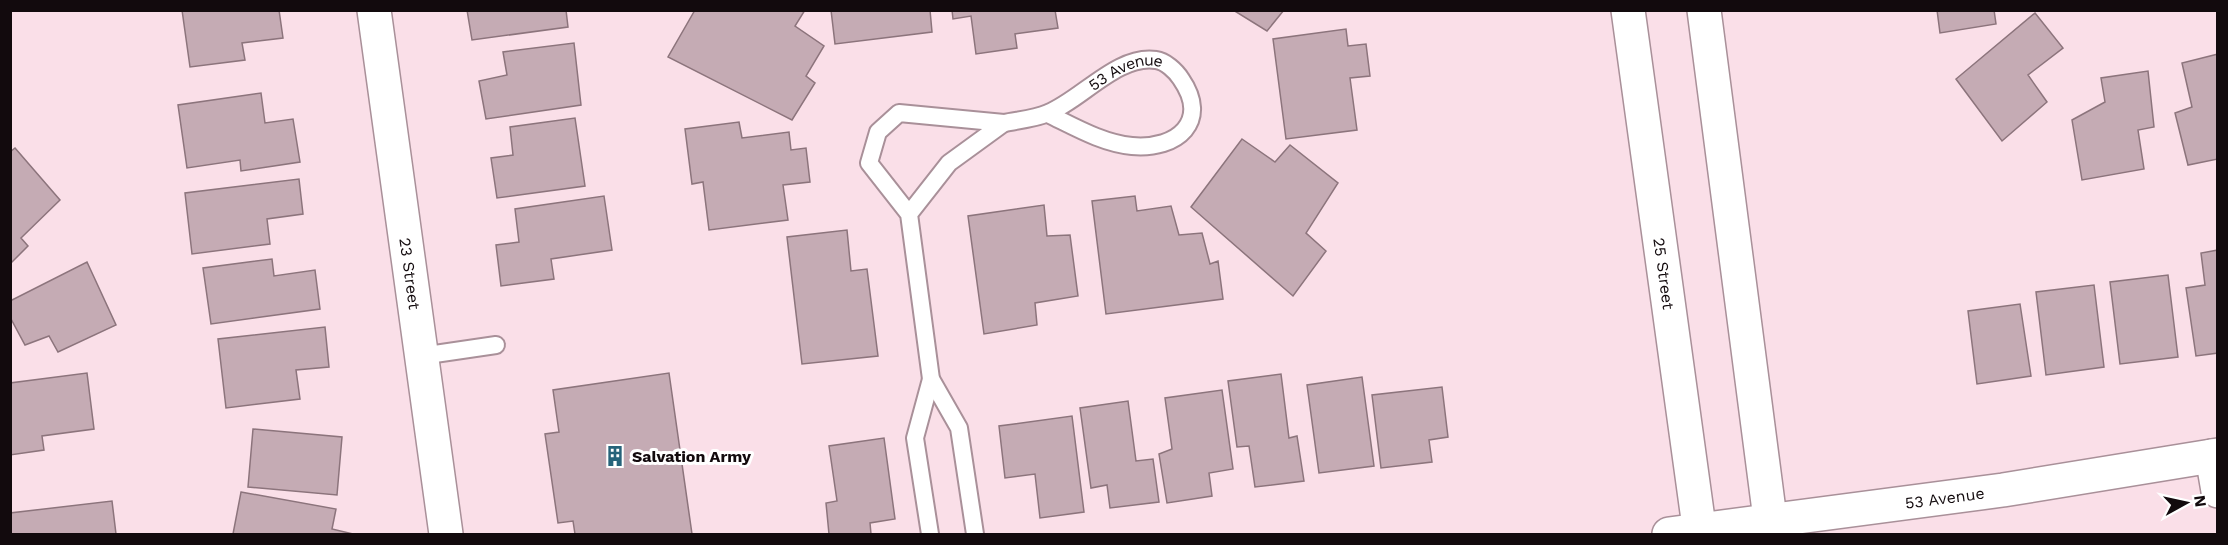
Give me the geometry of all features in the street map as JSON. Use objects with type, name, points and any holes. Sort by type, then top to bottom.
[{"type":"street","name":"23 Street","points":[[374,10],[447,534]]},
{"type":"street","name":"25 Street","points":[[1628,10],[1690,533]]},
{"type":"street","points":[[1704,10],[1771,527]]},
{"type":"street","name":"53 Avenue","points":[[1690,533],[1771,527],[2215,456]]},
{"type":"street","points":[[2215,456],[2217,491]]},
{"type":"lane","name":"53 Avenue","points":[[1004,123],[949,163],[909,214],[869,163],[878,132],[899,114],[1004,123],[1048,114],[1123,64],[1157,60],[1176,71],[1192,94],[1192,117],[1185,131],[1165,143],[1133,146],[1100,139],[1048,114]]},
{"type":"lane","points":[[909,214],[931,379],[959,428],[975,534]]},
{"type":"lane","points":[[421,356],[496,345]]},
{"type":"lane","points":[[930,534],[915,438],[931,379]]},
{"type":"building","points":[[182,10],[279,10],[283,38],[242,43],[245,60],[190,67]]},
{"type":"building","points":[[467,10],[566,10],[568,27],[472,40]]},
{"type":"building","points":[[695,10],[805,10],[795,26],[824,46],[806,76],[815,83],[792,120],[668,57]]},
{"type":"building","points":[[831,10],[930,10],[932,32],[835,44]]},
{"type":"building","points":[[952,10],[1055,10],[1058,28],[1015,34],[1017,48],[976,54],[971,16],[953,19]]},
{"type":"building","points":[[1233,10],[1284,10],[1267,31]]},
{"type":"building","points":[[1937,10],[1994,10],[1996,24],[1940,33]]},
{"type":"building","points":[[2035,13],[2063,48],[2028,75],[2047,102],[2002,141],[1956,79]]},
{"type":"building","points":[[1346,29],[1348,46],[1366,44],[1370,76],[1350,78],[1357,130],[1286,139],[1273,39]]},
{"type":"building","points":[[574,43],[581,105],[486,119],[479,81],[507,75],[503,52]]},
{"type":"building","points":[[2218,54],[2218,159],[2188,165],[2175,113],[2192,107],[2182,63]]},
{"type":"building","points":[[2148,71],[2154,127],[2138,130],[2144,169],[2082,180],[2072,120],[2105,102],[2101,78]]},
{"type":"building","points":[[261,93],[265,123],[293,119],[300,162],[241,171],[240,160],[187,168],[178,105]]},
{"type":"building","points":[[575,118],[585,186],[497,198],[491,158],[513,155],[510,127]]},
{"type":"building","points":[[739,122],[742,138],[789,132],[791,150],[806,148],[810,182],[783,185],[788,220],[709,230],[703,182],[692,184],[685,129]]},
{"type":"building","points":[[1242,139],[1275,162],[1290,145],[1338,183],[1306,233],[1326,251],[1293,296],[1191,207]]},
{"type":"building","points":[[15,148],[60,200],[21,238],[28,246],[10,264],[10,152]]},
{"type":"building","points":[[299,179],[303,214],[267,219],[270,244],[192,254],[185,193]]},
{"type":"building","points":[[604,196],[612,250],[551,259],[554,279],[501,286],[496,245],[519,242],[515,209]]},
{"type":"building","points":[[1135,196],[1137,211],[1171,206],[1179,235],[1202,233],[1210,264],[1218,261],[1223,299],[1106,314],[1092,201]]},
{"type":"building","points":[[1044,205],[1047,236],[1070,235],[1078,296],[1035,303],[1037,325],[984,334],[968,216]]},
{"type":"building","points":[[847,230],[851,271],[867,269],[878,356],[802,364],[787,237]]},
{"type":"building","points":[[2218,250],[2218,353],[2196,356],[2186,288],[2205,285],[2201,253]]},
{"type":"building","points":[[272,259],[274,276],[315,270],[320,309],[211,324],[203,268]]},
{"type":"building","points":[[87,262],[116,325],[58,352],[49,336],[25,345],[10,317],[10,301]]},
{"type":"building","points":[[2168,275],[2178,357],[2120,364],[2110,282]]},
{"type":"building","points":[[2094,285],[2104,367],[2046,375],[2036,292]]},
{"type":"building","points":[[2020,304],[2031,376],[1977,384],[1968,311]]},
{"type":"building","points":[[325,327],[329,367],[296,370],[300,399],[226,408],[218,339]]},
{"type":"building","points":[[87,373],[94,429],[42,436],[44,450],[10,455],[10,383]]},
{"type":"building","name":"Salvation Army","points":[[669,373],[692,534],[575,534],[573,521],[558,523],[545,434],[559,432],[553,390]]},
{"type":"building","points":[[1281,374],[1289,438],[1297,436],[1304,481],[1255,487],[1249,446],[1237,447],[1228,381]]},
{"type":"building","points":[[1362,377],[1374,466],[1319,473],[1307,385]]},
{"type":"building","points":[[1442,387],[1448,437],[1429,440],[1432,462],[1381,468],[1372,395]]},
{"type":"building","points":[[1222,390],[1233,469],[1209,473],[1212,496],[1167,503],[1159,454],[1172,449],[1165,398]]},
{"type":"building","points":[[1128,401],[1136,461],[1153,459],[1159,502],[1110,508],[1107,485],[1091,488],[1080,408]]},
{"type":"building","points":[[1072,416],[1084,512],[1040,518],[1035,474],[1005,478],[999,426]]},
{"type":"building","points":[[253,429],[342,437],[337,495],[248,487]]},
{"type":"building","points":[[884,438],[895,519],[870,523],[871,534],[829,534],[826,503],[837,501],[829,446]]},
{"type":"building","points":[[241,492],[336,509],[332,529],[353,534],[233,534]]},
{"type":"building","points":[[112,501],[116,534],[10,534],[10,513]]},
{"type":"place","name":"Salvation Army","points":[[615,456]]}]
